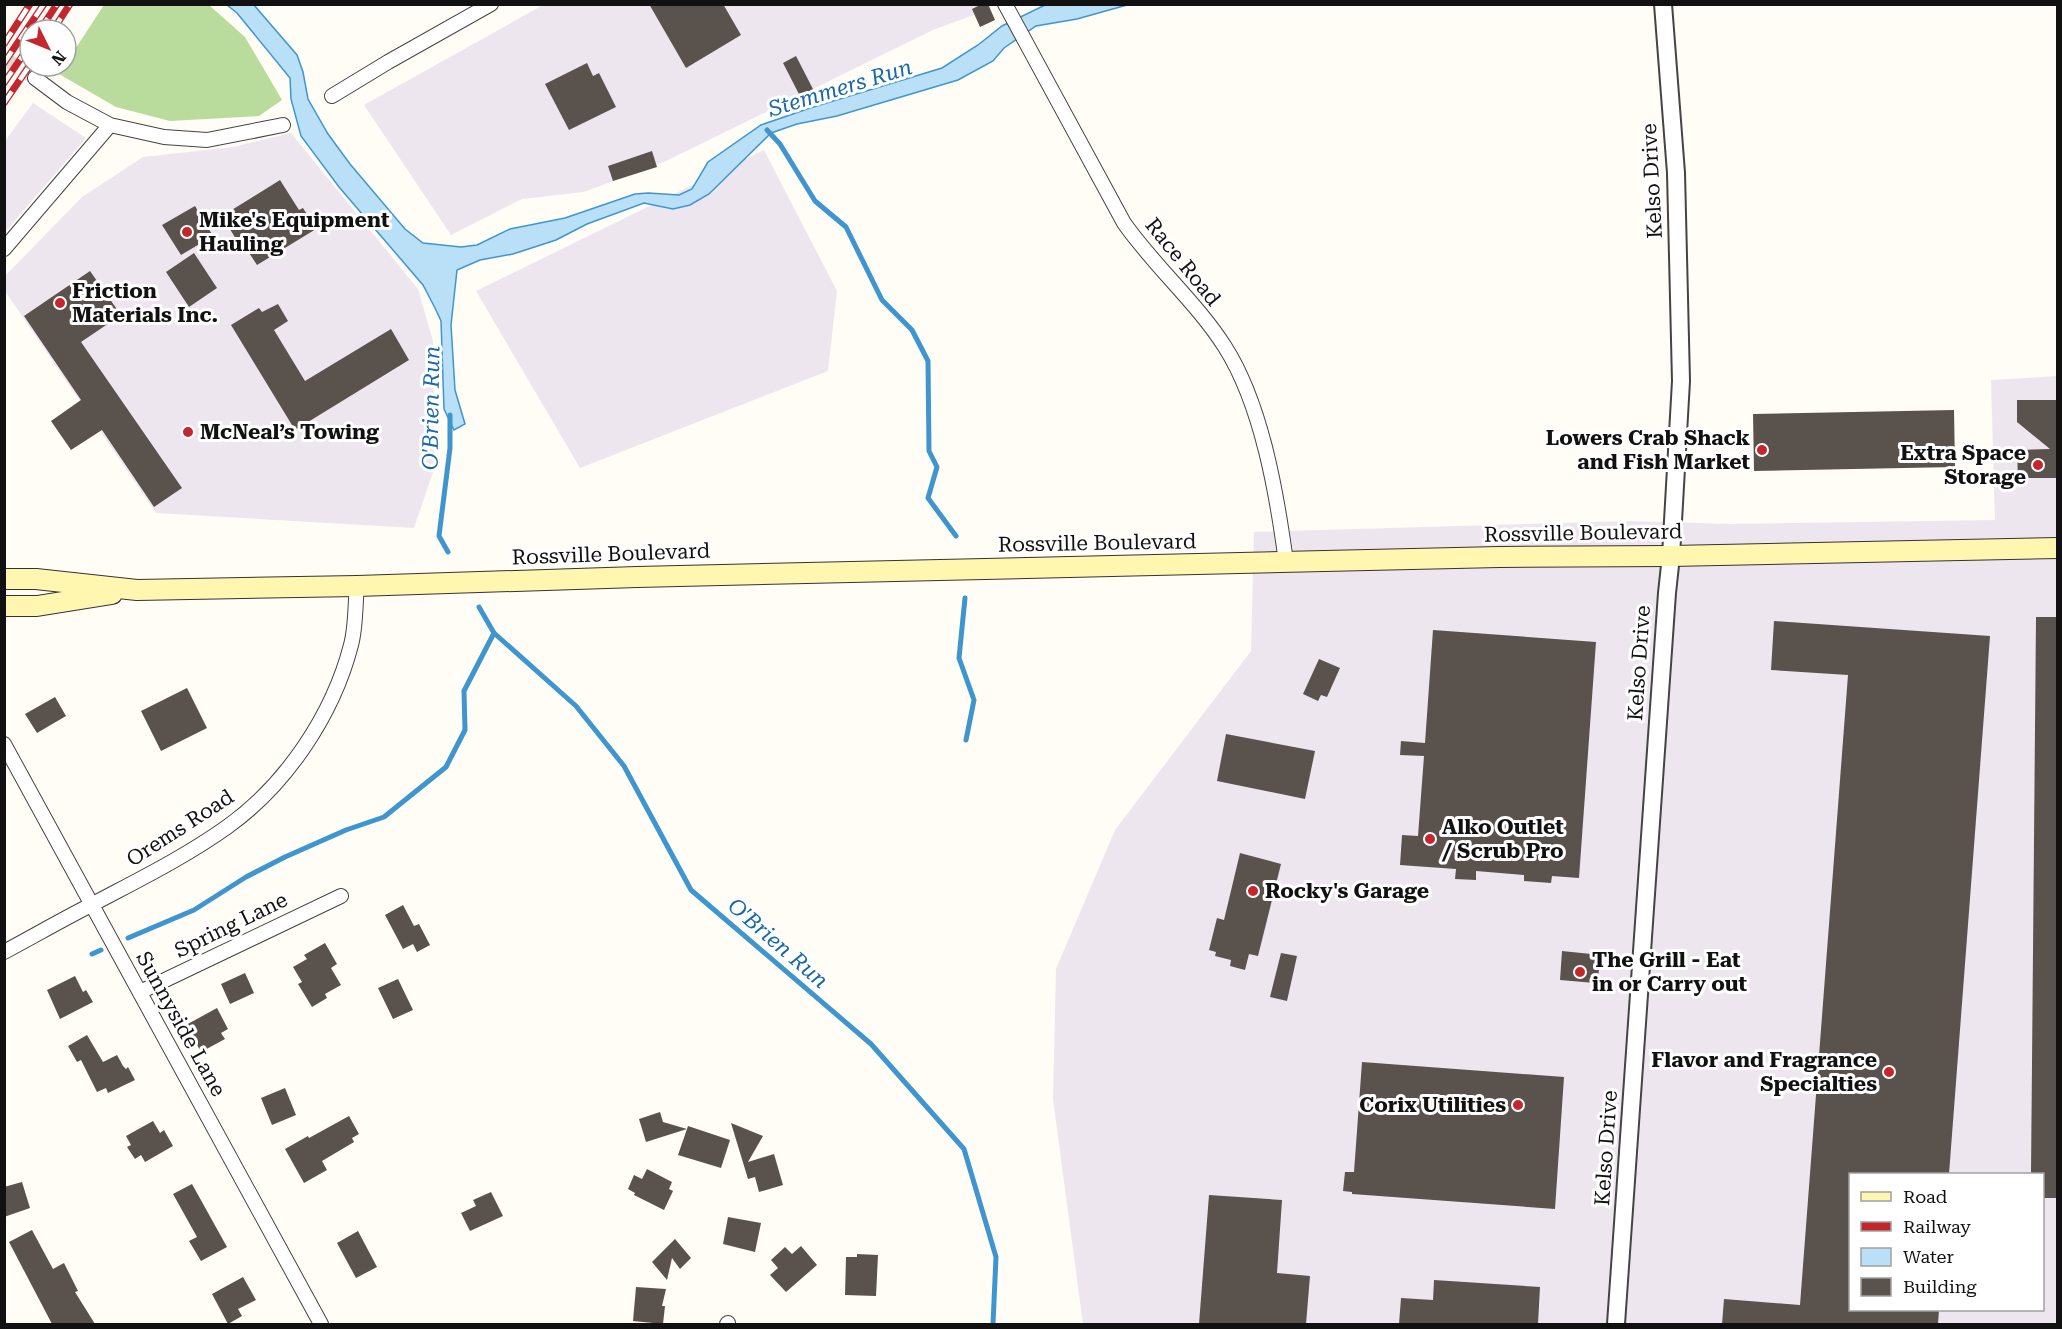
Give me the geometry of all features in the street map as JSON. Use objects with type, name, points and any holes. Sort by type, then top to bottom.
[{"type":"main road","name":"Rossville Boulevard","points":[[4,579],[36,579],[137,590],[1499,557],[2058,548]]},
{"type":"main road","name":"Rossville Boulevard","points":[[4,606],[37,606],[137,590]]},
{"type":"street","points":[[332,96],[491,4]]},
{"type":"street","name":"Kelso Drive","points":[[1616,1324],[1671,556],[1681,381],[1676,172],[1663,4]]},
{"type":"street","name":"Race Road","points":[[1006,7],[1124,223],[1143,250],[1225,346],[1242,377],[1272,477],[1286,562]]},
{"type":"street","points":[[35,78],[68,102],[110,125],[164,137],[207,140],[283,125]]},
{"type":"street","points":[[4,249],[110,125]]},
{"type":"street","name":"Orems Road","points":[[4,952],[166,865],[228,826],[258,801],[282,775],[325,713],[342,676],[352,643],[357,586]]},
{"type":"street","name":"Sunnyside Lane","points":[[4,744],[321,1324]]},
{"type":"street","name":"Spring Lane","points":[[140,992],[341,896]]},
{"type":"shaded area","points":[[987,4],[990,9],[933,30],[664,162],[584,192],[522,199],[451,235],[364,105],[543,5]]},
{"type":"shaded area","points":[[33,103],[86,138],[5,232],[5,141]]},
{"type":"shaded area","points":[[291,133],[418,289],[433,341],[434,469],[414,528],[156,513],[5,291],[4,277],[82,197],[143,157],[233,147]]},
{"type":"shaded area","points":[[764,150],[837,291],[828,371],[580,468],[476,291]]},
{"type":"shaded area","points":[[2057,376],[2057,1324],[1083,1324],[1053,1099],[1056,969],[1115,830],[1251,651],[1254,532],[1629,521],[1731,524],[1995,520],[1991,380]]},
{"type":"green space","points":[[104,5],[209,5],[245,37],[282,100],[259,116],[170,121],[116,107],[66,78],[78,78],[78,45]]},
{"type":"water","points":[[227,5],[254,5],[297,55],[308,99],[328,134],[405,229],[423,243],[461,247],[477,245],[510,229],[565,218],[635,194],[679,195],[692,189],[708,162],[761,125],[942,68],[978,45],[1002,26],[1045,5],[1127,5],[1077,19],[1036,26],[1004,48],[993,61],[958,80],[771,133],[709,194],[690,205],[673,209],[644,203],[587,224],[556,240],[513,254],[480,260],[457,270],[451,325],[455,390],[465,424],[454,430],[444,409],[441,321],[423,285],[339,187],[301,136],[291,99],[290,78],[237,13]]},
{"type":"building","points":[[649,4],[723,4],[741,35],[686,68]]},
{"type":"building","points":[[988,4],[995,20],[980,27],[972,9]]},
{"type":"building","points":[[796,56],[814,91],[801,98],[783,63]]},
{"type":"building","points":[[587,63],[593,76],[599,73],[616,107],[569,130],[545,84]]},
{"type":"building","points":[[652,151],[657,167],[613,181],[608,166]]},
{"type":"building","points":[[280,180],[299,210],[303,208],[316,229],[257,265],[242,242],[239,244],[222,216]]},
{"type":"building","name":"Mike's Equipment Hauling","points":[[195,206],[213,236],[181,255],[162,225]]},
{"type":"building","points":[[194,253],[217,288],[189,307],[166,272]]},
{"type":"building","points":[[90,271],[121,315],[81,342],[182,488],[154,507],[102,430],[71,450],[51,421],[81,400],[24,316]]},
{"type":"building","points":[[278,304],[288,321],[274,330],[305,381],[391,329],[409,360],[295,430],[231,325],[259,308],[262,312]]},
{"type":"building","points":[[2017,400],[2058,400],[2058,478],[2018,478],[2017,450],[2050,449],[2017,422]]},
{"type":"building","points":[[1954,410],[1955,467],[1754,471],[1753,414]]},
{"type":"building","points":[[2036,617],[2058,617],[2058,1198],[2044,1198],[2044,1173],[2031,1173]]},
{"type":"building","points":[[1774,621],[1990,636],[1949,1173],[1849,1173],[1849,1311],[1939,1311],[1938,1324],[1722,1324],[1724,1299],[1800,1305],[1848,675],[1771,670]]},
{"type":"building","points":[[1433,630],[1596,642],[1579,878],[1552,876],[1551,883],[1524,881],[1524,875],[1476,871],[1476,880],[1455,879],[1456,869],[1400,865],[1402,835],[1418,836],[1424,756],[1400,755],[1401,741],[1425,743]]},
{"type":"building","points":[[1319,659],[1340,668],[1327,697],[1321,695],[1318,701],[1303,694]]},
{"type":"building","points":[[187,688],[207,728],[161,751],[141,711]]},
{"type":"building","points":[[55,697],[66,716],[37,733],[25,714]]},
{"type":"building","points":[[1226,734],[1315,751],[1305,799],[1217,781]]},
{"type":"building","name":"Rocky's Garage","points":[[1240,853],[1281,864],[1258,956],[1249,954],[1245,970],[1230,966],[1231,960],[1215,956],[1216,952],[1209,950],[1217,918],[1224,920]]},
{"type":"building","points":[[403,905],[414,926],[419,924],[430,945],[417,952],[413,944],[403,949],[385,915]]},
{"type":"building","points":[[325,943],[337,964],[331,968],[341,985],[325,994],[327,998],[312,1007],[298,984],[302,982],[293,967],[307,959],[304,955]]},
{"type":"building","name":"The Grill - Eat in or Carry out","points":[[1562,951],[1601,955],[1595,983],[1560,980]]},
{"type":"building","points":[[1281,953],[1297,956],[1287,1001],[1270,997]]},
{"type":"building","points":[[245,973],[254,993],[230,1004],[221,984]]},
{"type":"building","points":[[75,976],[83,992],[86,990],[93,1002],[60,1019],[47,990]]},
{"type":"building","points":[[398,979],[413,1010],[393,1019],[378,988]]},
{"type":"building","points":[[217,1008],[228,1029],[221,1033],[225,1039],[201,1052],[186,1025]]},
{"type":"building","points":[[87,1035],[103,1062],[117,1055],[123,1066],[126,1069],[128,1067],[135,1080],[108,1093],[106,1088],[97,1092],[81,1060],[77,1062],[68,1046]]},
{"type":"building","points":[[1362,1062],[1564,1077],[1555,1209],[1352,1194],[1352,1192],[1343,1191],[1345,1172],[1354,1172]]},
{"type":"building","points":[[285,1088],[296,1115],[272,1125],[261,1098]]},
{"type":"building","points":[[660,1112],[663,1122],[687,1129],[646,1142],[639,1119]]},
{"type":"building","points":[[349,1116],[359,1134],[352,1138],[354,1142],[322,1161],[327,1170],[304,1183],[285,1149]]},
{"type":"building","points":[[153,1121],[160,1133],[164,1130],[173,1146],[145,1162],[141,1155],[135,1159],[127,1147],[131,1145],[126,1136]]},
{"type":"building","points":[[731,1123],[763,1136],[748,1162],[774,1154],[783,1185],[759,1192],[755,1177],[748,1179]]},
{"type":"building","points":[[688,1126],[730,1140],[721,1168],[678,1155]]},
{"type":"building","points":[[647,1169],[672,1182],[669,1189],[673,1191],[664,1210],[634,1195],[635,1193],[628,1189],[634,1175],[642,1179]]},
{"type":"building","points":[[22,1182],[30,1208],[4,1217],[4,1187]]},
{"type":"building","points":[[192,1184],[227,1247],[201,1261],[189,1241],[197,1237],[173,1194]]},
{"type":"building","points":[[491,1192],[503,1216],[470,1231],[461,1213],[476,1206],[473,1200]]},
{"type":"building","points":[[1209,1195],[1282,1200],[1277,1273],[1310,1276],[1306,1324],[1199,1324]]},
{"type":"building","points":[[728,1217],[761,1223],[755,1252],[723,1244]]},
{"type":"building","points":[[32,1230],[53,1269],[64,1263],[78,1291],[75,1292],[95,1324],[52,1324],[9,1242]]},
{"type":"building","points":[[358,1231],[377,1267],[356,1278],[337,1243]]},
{"type":"building","points":[[675,1239],[691,1258],[680,1269],[672,1258],[667,1280],[652,1262]]},
{"type":"building","points":[[801,1246],[817,1265],[786,1292],[770,1275],[778,1268],[771,1260],[785,1247],[792,1254]]},
{"type":"building","points":[[857,1254],[878,1255],[876,1296],[845,1295],[846,1257],[857,1257]]},
{"type":"building","points":[[243,1277],[256,1300],[238,1309],[242,1316],[228,1324],[212,1294]]},
{"type":"building","points":[[1434,1280],[1540,1287],[1538,1324],[1399,1324],[1401,1298],[1433,1300]]},
{"type":"building","points":[[636,1287],[666,1289],[662,1306],[665,1306],[663,1324],[633,1321]]},
{"type":"waterway","name":"Stemmers Run","points":[[767,130],[780,144],[815,201],[846,227],[882,300],[912,330],[928,361],[929,451],[937,467],[928,498],[956,536]]},
{"type":"waterway","name":"O'Brien Run","points":[[448,552],[439,536],[450,448],[450,415]]},
{"type":"waterway","points":[[965,598],[959,658],[974,700],[966,740]]},
{"type":"waterway","name":"O'Brien Run","points":[[479,607],[494,633],[576,706],[624,766],[691,890],[871,1044],[964,1149],[996,1257],[993,1324]]},
{"type":"waterway","points":[[128,938],[194,910],[246,877],[285,857],[346,830],[384,817],[446,767],[465,730],[464,691],[494,633]]},
{"type":"waterway","points":[[92,954],[101,950]]},
{"type":"tunnel","points":[[4,58],[18,67]]},
{"type":"railway","points":[[4,44],[30,4]]},
{"type":"railway","points":[[4,63],[44,4]]},
{"type":"railway","points":[[48,18],[57,4]]},
{"type":"railway","points":[[61,18],[70,4]]},
{"type":"railway","points":[[4,83],[18,63]]},
{"type":"railway","points":[[4,103],[21,78]]},
{"type":"place","name":"Mike's Equipment Hauling","points":[[187,232]]},
{"type":"place","name":"Friction Materials Inc.","points":[[60,303]]},
{"type":"place","name":"McNeal’s Towing","points":[[188,432]]},
{"type":"place","name":"Lowers Crab Shack and Fish Market","points":[[1762,450]]},
{"type":"place","name":"Extra Space Storage","points":[[2038,465]]},
{"type":"place","name":"Alko Outlet / Scrub Pro","points":[[1430,839]]},
{"type":"place","name":"Rocky's Garage","points":[[1253,891]]},
{"type":"place","name":"The Grill - Eat in or Carry out","points":[[1580,972]]},
{"type":"place","name":"Flavor and Fragrance Specialties","points":[[1889,1072]]},
{"type":"place","name":"Corix Utilities","points":[[1518,1105]]}]
